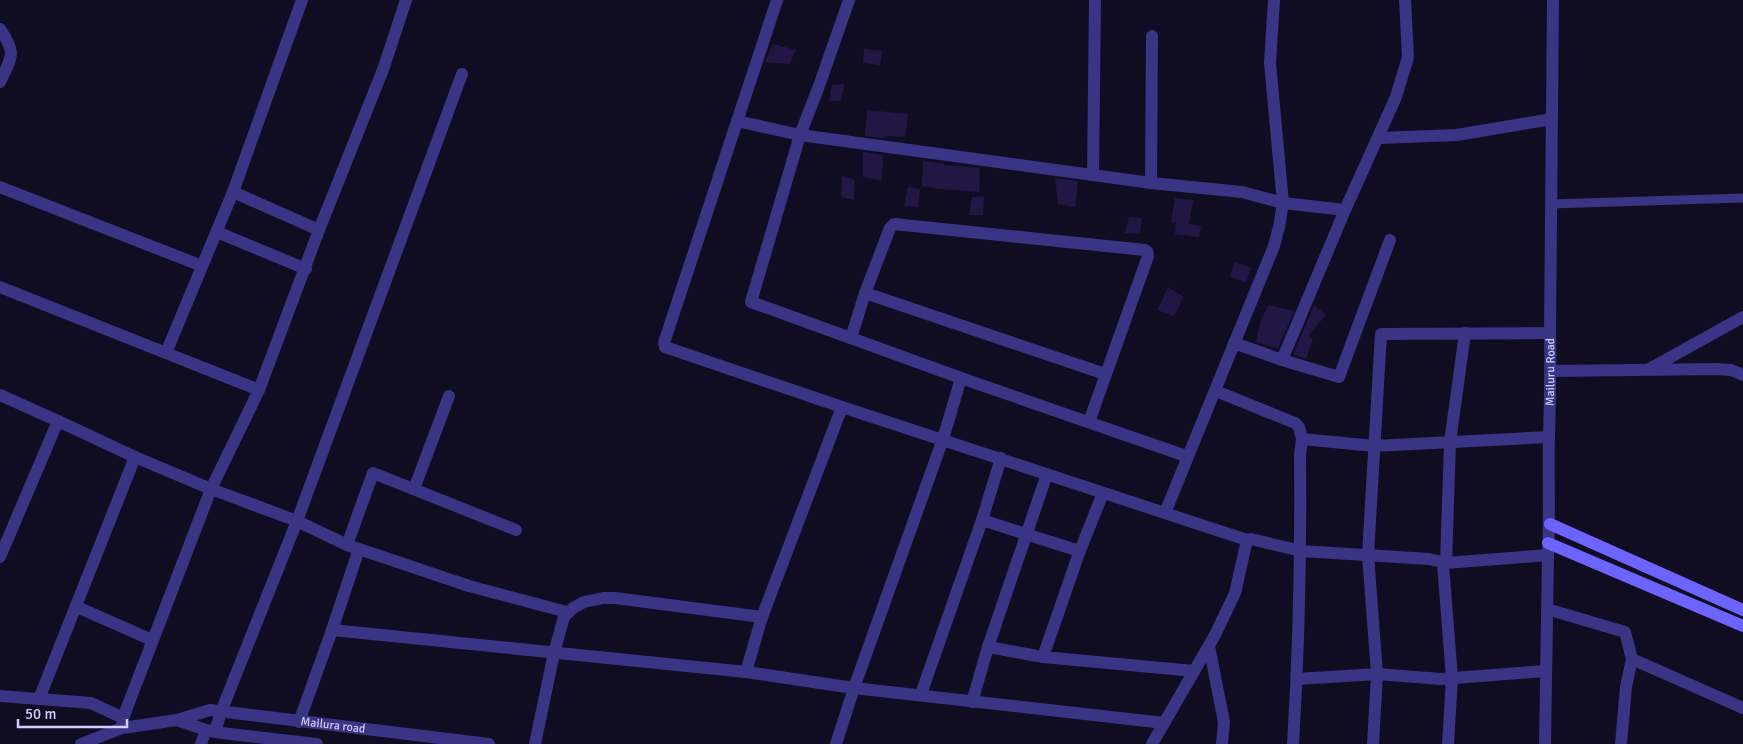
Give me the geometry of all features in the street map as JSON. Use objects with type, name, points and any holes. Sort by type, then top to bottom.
[{"type":"main road","points":[[1550,524],[1743,610]]},
{"type":"main road","points":[[1548,549],[1743,626]]},
{"type":"street","points":[[166,353],[233,192],[302,0]]},
{"type":"street","points":[[0,696],[91,703],[122,723],[210,489],[259,390],[384,67],[406,0]]},
{"type":"street","points":[[777,0],[664,345],[667,348],[842,408],[1001,458],[1247,540],[1251,539],[1301,551],[1429,559],[1446,563],[1548,549]]},
{"type":"street","points":[[849,0],[800,136],[751,302],[961,378],[1183,455],[1189,454]]},
{"type":"street","points":[[1093,175],[1095,0]]},
{"type":"street","points":[[1165,513],[1274,246],[1279,226],[1283,203],[1270,63],[1274,0]]},
{"type":"street","points":[[1282,360],[1345,210],[1379,138],[1396,96],[1408,58],[1405,0]]},
{"type":"street","name":"Mailuru Road","points":[[1545,744],[1550,524],[1549,437],[1552,371],[1550,332],[1553,0]]},
{"type":"street","points":[[0,29],[9,42],[12,52],[0,82]]},
{"type":"street","points":[[1151,183],[1152,36]]},
{"type":"street","points":[[201,744],[221,712],[297,521],[462,74]]},
{"type":"street","points":[[1379,138],[1457,135],[1552,119]]},
{"type":"street","points":[[737,121],[800,136],[1151,183],[1242,192],[1283,203],[1345,210]]},
{"type":"street","points":[[0,187],[202,266]]},
{"type":"street","points":[[233,192],[320,230]]},
{"type":"street","points":[[851,338],[865,294],[890,228],[894,224],[1145,250],[1148,256],[1089,422]]},
{"type":"street","points":[[217,232],[306,268]]},
{"type":"street","points":[[1234,343],[1282,360],[1339,376],[1390,240]]},
{"type":"street","points":[[0,287],[259,390]]},
{"type":"street","points":[[865,294],[1105,374]]},
{"type":"street","points":[[1648,370],[1743,317]]},
{"type":"street","points":[[1374,744],[1377,674],[1368,555],[1381,334],[1550,332]]},
{"type":"street","points":[[1448,744],[1452,678],[1443,564],[1446,563],[1450,442],[1465,333]]},
{"type":"street","points":[[1552,371],[1724,369],[1743,375]]},
{"type":"street","points":[[836,744],[854,688],[943,440],[961,378]]},
{"type":"street","points":[[1216,391],[1295,423],[1299,427],[1302,439],[1300,454],[1301,551],[1293,744]]},
{"type":"street","points":[[0,396],[210,489],[297,521],[359,549],[469,586],[567,612]]},
{"type":"street","points":[[414,489],[449,396]]},
{"type":"street","points":[[746,672],[762,617],[842,408]]},
{"type":"street","points":[[0,557],[58,421]]},
{"type":"street","points":[[1302,439],[1374,446],[1549,437]]},
{"type":"street","points":[[39,699],[135,457]]},
{"type":"street","points":[[921,694],[982,520],[1001,458]]},
{"type":"street","points":[[346,544],[373,473],[516,530]]},
{"type":"street","points":[[972,702],[988,648],[1047,474]]},
{"type":"street","points":[[1043,656],[1079,552],[1103,492]]},
{"type":"street","points":[[982,520],[1079,552]]},
{"type":"street","points":[[1152,744],[1209,646],[1235,592],[1247,540]]},
{"type":"street","points":[[299,722],[359,549]]},
{"type":"street","points":[[535,744],[554,653],[567,612],[584,602],[593,599],[615,598],[762,617]]},
{"type":"street","points":[[77,607],[152,640]]},
{"type":"street","points":[[1547,609],[1625,632],[1632,659],[1626,687],[1621,744]]},
{"type":"street","points":[[332,630],[746,672],[854,688],[921,694],[972,702],[1164,723]]},
{"type":"street","points":[[1209,646],[1224,722],[1222,744]]},
{"type":"street","points":[[988,648],[1043,656],[1194,671]]},
{"type":"street","points":[[1632,659],[1743,708]]},
{"type":"street","points":[[1297,679],[1377,674],[1441,679],[1546,670]]},
{"type":"street","name":"Mailura road","points":[[81,744],[122,723],[178,720],[210,710],[489,744]]},
{"type":"street","name":"Mailura road","points":[[178,720],[210,731],[317,744]]},
{"type":"lane","points":[[1551,204],[1743,198]]},
{"type":"building","points":[[773,44],[796,50],[789,64],[765,62]]},
{"type":"building","points":[[864,49],[882,51],[880,65],[863,63]]},
{"type":"building","points":[[844,84],[841,101],[829,101],[832,85]]},
{"type":"building","points":[[867,110],[908,114],[905,137],[885,136],[884,138],[865,136]]},
{"type":"building","points":[[863,152],[883,155],[882,181],[863,177]]},
{"type":"building","points":[[923,161],[980,168],[979,192],[922,186]]},
{"type":"building","points":[[842,176],[855,180],[854,200],[841,197]]},
{"type":"building","points":[[1055,178],[1078,181],[1075,207],[1058,204]]},
{"type":"building","points":[[908,187],[920,189],[918,207],[904,206]]},
{"type":"building","points":[[984,196],[983,215],[969,215],[972,197]]},
{"type":"building","points":[[1175,198],[1193,200],[1189,224],[1201,226],[1199,237],[1175,234],[1176,222],[1171,222]]},
{"type":"building","points":[[1129,217],[1142,218],[1140,234],[1125,233]]},
{"type":"building","points":[[1235,262],[1251,268],[1246,283],[1230,276]]},
{"type":"building","points":[[1168,287],[1184,297],[1174,316],[1157,310]]},
{"type":"building","points":[[1269,305],[1294,311],[1278,349],[1256,342],[1261,319]]},
{"type":"building","points":[[1314,305],[1326,315],[1308,336],[1313,338],[1306,359],[1293,355]]}]
